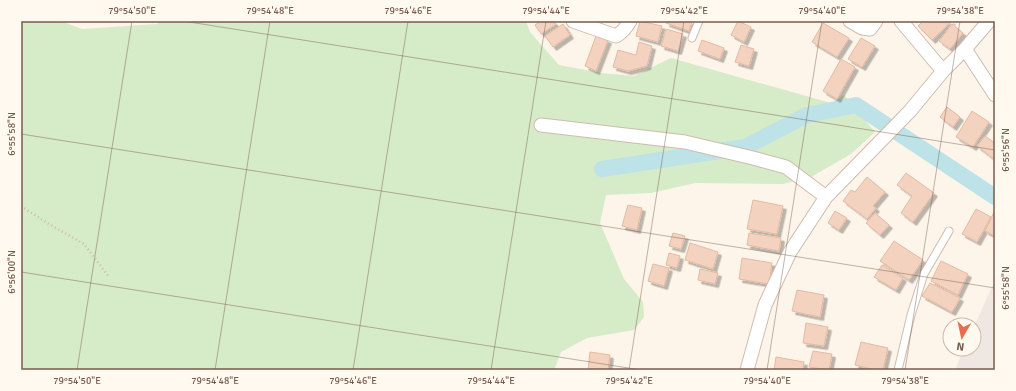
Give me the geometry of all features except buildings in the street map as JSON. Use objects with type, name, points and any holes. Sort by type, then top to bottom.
[{"type":"street","points":[[573,21],[616,36],[627,27],[630,21]]},
{"type":"street","points":[[850,21],[862,28],[870,29],[876,21]]},
{"type":"street","points":[[901,21],[943,71]]},
{"type":"street","points":[[747,370],[765,305],[790,252],[826,196],[910,110],[943,71],[965,49],[989,21]]},
{"type":"street","points":[[965,49],[995,94]]},
{"type":"street","points":[[541,126],[684,142],[786,166],[826,196]]},
{"type":"lane","points":[[692,38],[699,21]]},
{"type":"lane","points":[[898,370],[911,315],[924,274],[949,231]]},
{"type":"path","points":[[21,206],[84,244],[109,277]]},
{"type":"shaded area","points":[[995,280],[995,370],[955,370],[961,357],[982,357],[982,317],[978,317]]},
{"type":"green space","points":[[21,21],[61,21],[82,29],[157,24],[160,21],[526,21],[530,32],[559,65],[601,73],[634,76],[671,58],[831,103],[844,95],[875,132],[851,154],[811,177],[783,184],[695,183],[651,193],[606,195],[600,223],[624,279],[643,302],[644,317],[634,330],[587,338],[561,352],[554,370],[21,370]]},
{"type":"waterway","points":[[602,169],[745,147],[807,115],[856,105],[995,197]]}]
